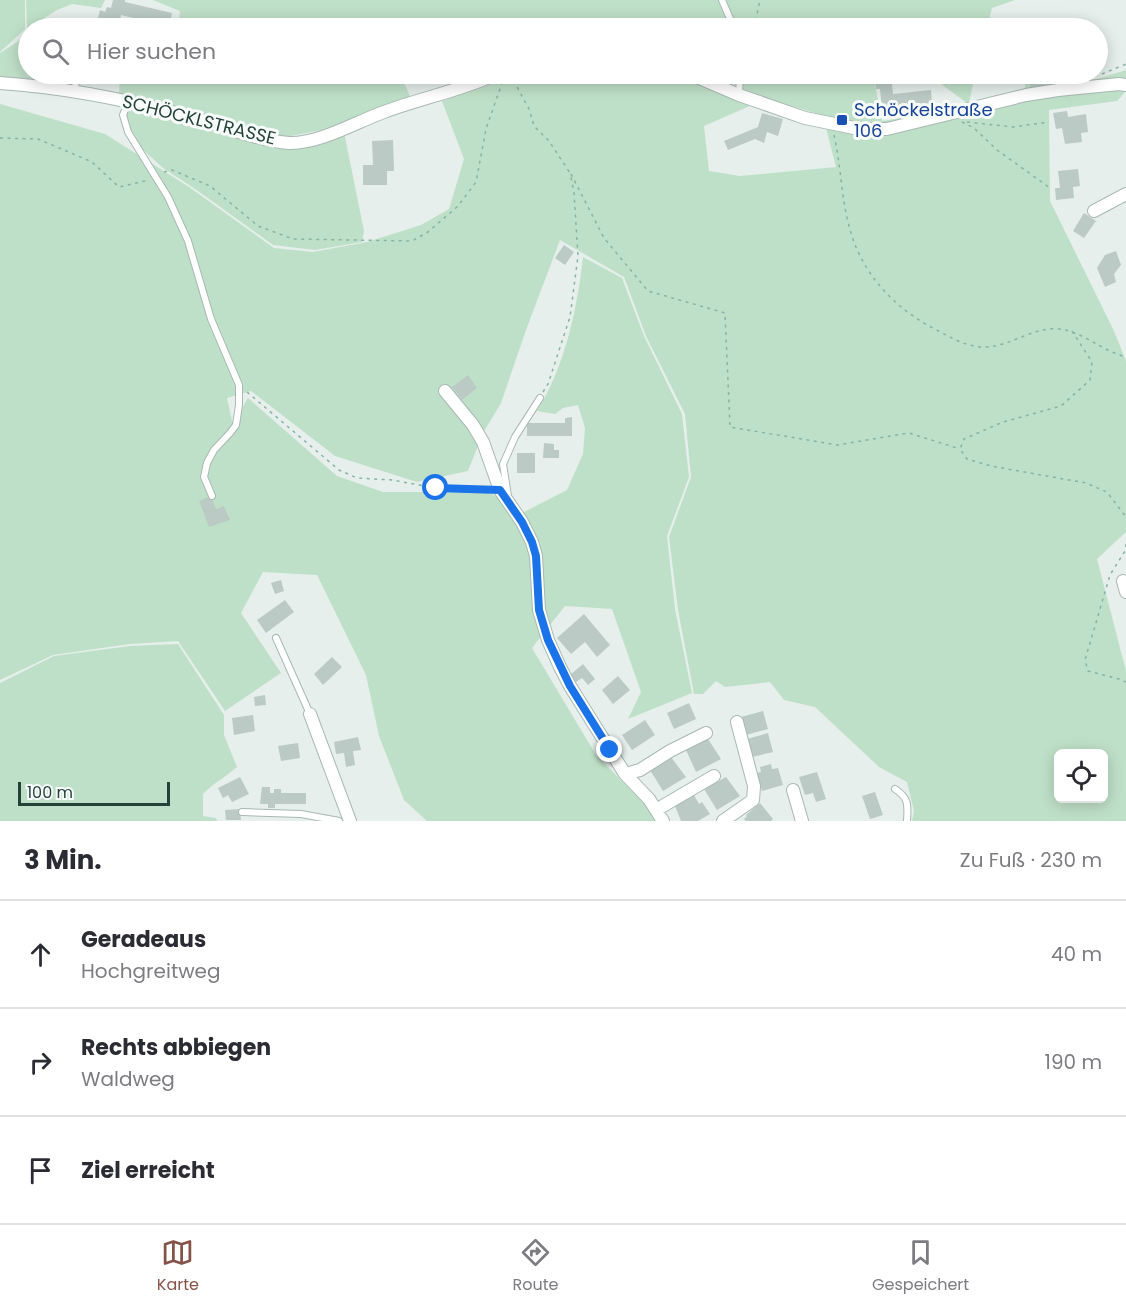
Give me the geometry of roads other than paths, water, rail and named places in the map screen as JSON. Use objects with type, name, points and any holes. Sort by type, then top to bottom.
[{"type":"street","name":"SCHÖCKLSTRASSE","points":[[0,82],[75,91],[128,102],[183,114],[290,143],[316,138],[386,111],[479,84]]},
{"type":"street","points":[[714,84],[806,118],[859,129],[887,129],[1058,90],[1126,85]]},
{"type":"street","points":[[1094,211],[1126,194]]},
{"type":"street","points":[[446,391],[473,425],[483,442],[500,490],[522,522],[532,542],[536,556],[539,610],[548,640],[570,686],[626,774],[649,799],[659,815],[714,776]]},
{"type":"street","points":[[310,714],[350,821]]},
{"type":"street","points":[[723,821],[753,800],[754,786],[737,722]]},
{"type":"street","points":[[626,774],[640,770],[670,751],[706,733]]},
{"type":"street","points":[[793,790],[802,821]]},
{"type":"lane","points":[[722,0],[730,18]]},
{"type":"lane","points":[[75,84],[75,91]]},
{"type":"lane","points":[[739,94],[740,84]]},
{"type":"lane","points":[[128,102],[123,115],[128,132],[168,197],[188,241],[211,319],[239,385],[236,425],[214,450],[207,463],[204,477],[212,496]]},
{"type":"lane","points":[[509,503],[503,464],[515,437],[540,398]]},
{"type":"lane","points":[[276,638],[310,714]]},
{"type":"lane","points":[[895,789],[904,795],[908,803],[907,821]]},
{"type":"lane","points":[[242,812],[301,814],[339,821]]},
{"type":"place","name":"Schöckelstraße 106","points":[[842,120]]}]
